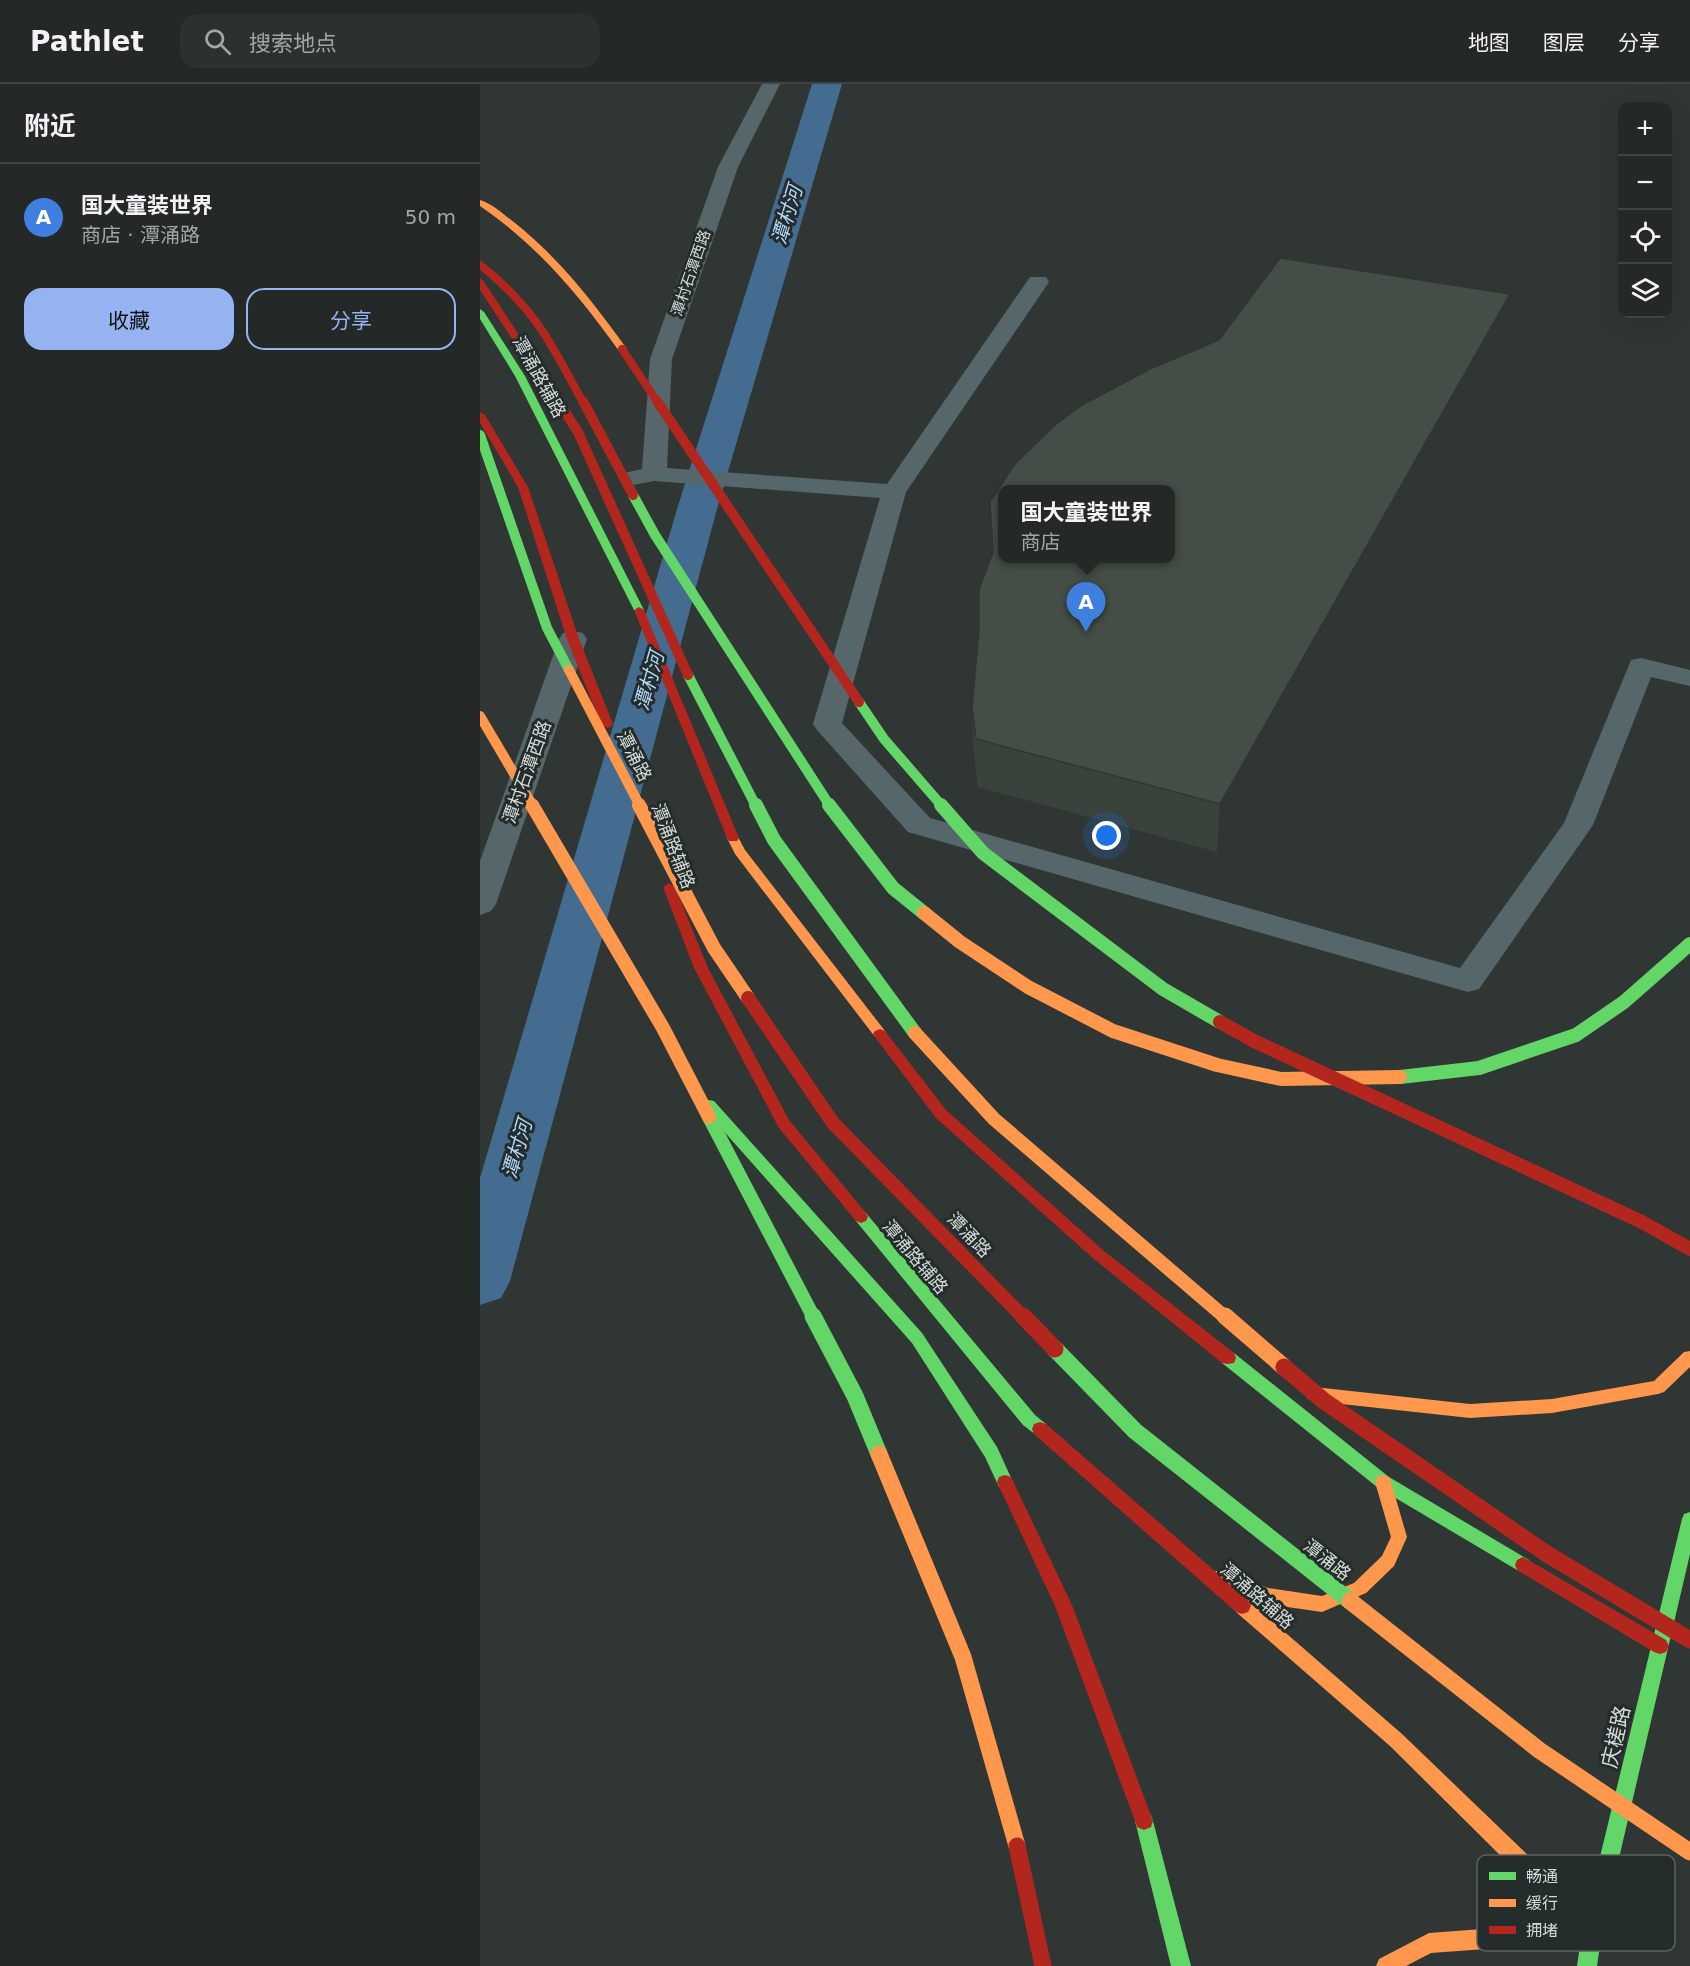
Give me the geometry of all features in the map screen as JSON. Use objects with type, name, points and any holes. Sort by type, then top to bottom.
[{"type":"main road","points":[[480,202],[536,242],[595,307],[884,739],[983,853],[1163,989],[1254,1041],[1620,1211],[1690,1249]]},
{"type":"main road","points":[[480,266],[508,287],[545,331],[655,535],[836,815],[892,888],[960,942],[1028,987],[1113,1031],[1217,1065],[1281,1079],[1403,1077],[1479,1068],[1576,1035],[1624,1002],[1690,944]]},
{"type":"main road","points":[[480,283],[578,432],[683,666],[774,840],[919,1039],[994,1119],[1324,1401],[1547,1554],[1690,1640]]},
{"type":"main road","name":"潭涌路辅路","points":[[480,312],[520,376],[630,588],[739,851],[941,1113],[1099,1256],[1383,1482],[1660,1646]]},
{"type":"main road","name":"潭涌路辅路","points":[[480,415],[524,487],[573,639],[701,968],[784,1124],[1029,1420],[1396,1740],[1514,1855]]},
{"type":"main road","name":"潭涌路","points":[[480,435],[547,628],[714,948],[833,1122],[1135,1431],[1539,1750],[1690,1852]]},
{"type":"main road","points":[[480,716],[663,1028],[855,1396],[963,1657],[1016,1843],[1042,1966]]},
{"type":"main road","points":[[694,1088],[917,1338],[991,1452],[1063,1605],[1142,1808],[1181,1966]]},
{"type":"main road","points":[[1267,1389],[1470,1411],[1552,1406],[1658,1387],[1690,1357]]},
{"type":"main road","points":[[1198,1569],[1267,1596],[1322,1604],[1360,1588],[1388,1561],[1399,1537],[1383,1482]]},
{"type":"main road","name":"庆槎路","points":[[1610,1855],[1690,1519]]},
{"type":"main road","points":[[1386,1966],[1430,1943],[1477,1940]]},
{"type":"main road","name":"庆槎路","points":[[1587,1966],[1589,1951]]},
{"type":"street","name":"潭村石潭西路","points":[[654,474],[661,359],[728,167],[771,84]]},
{"type":"street","points":[[1038,282],[894,492],[828,724],[919,825],[1468,981],[1578,825],[1641,666],[1690,678]]},
{"type":"street","points":[[579,488],[654,474],[894,492]]},
{"type":"street","name":"潭村石潭西路","points":[[480,904],[573,639]]},
{"type":"building","points":[[1280,258],[1510,294],[1220,804],[976,739],[972,708],[979,629],[979,590],[993,552],[990,502],[998,490],[998,563],[1175,563],[1175,485],[1001,485],[1014,465],[1055,425],[1082,405],[1150,369],[1219,340]]},
{"type":"waterway","name":"潭村河","points":[[480,1281],[697,509],[827,84]]},
{"type":"traffic: fast","points":[[480,312],[520,376],[639,610]]},
{"type":"traffic: fast","points":[[480,435],[547,628],[569,670]]},
{"type":"traffic: fast","points":[[633,495],[655,535],[836,815],[893,888],[924,913]]},
{"type":"traffic: fast","points":[[688,675],[774,840],[915,1033]]},
{"type":"traffic: fast","points":[[859,702],[884,739],[983,853],[1163,989],[1220,1022]]},
{"type":"traffic: fast","points":[[1400,1077],[1479,1068],[1576,1035],[1624,1002],[1690,944]]},
{"type":"traffic: fast","points":[[709,1105],[917,1338],[991,1452],[1005,1482]]},
{"type":"traffic: fast","points":[[709,1117],[855,1396],[879,1454]]},
{"type":"traffic: fast","points":[[861,1217],[1029,1420],[1040,1429]]},
{"type":"traffic: fast","points":[[1055,1349],[1135,1431],[1350,1601]]},
{"type":"traffic: fast","points":[[1228,1358],[1383,1482],[1523,1565]]},
{"type":"traffic: fast","points":[[1610,1855],[1690,1519]]},
{"type":"traffic: fast","points":[[1144,1821],[1181,1966]]},
{"type":"traffic: fast","points":[[1587,1966],[1589,1951]]},
{"type":"traffic: slow","points":[[480,202],[502,217],[541,250],[575,287],[622,349]]},
{"type":"traffic: slow","points":[[569,670],[714,948],[748,998]]},
{"type":"traffic: slow","points":[[480,716],[663,1028],[709,1117]]},
{"type":"traffic: slow","points":[[733,838],[739,851],[880,1034]]},
{"type":"traffic: slow","points":[[924,913],[960,942],[1028,987],[1113,1031],[1217,1065],[1281,1079],[1400,1077]]},
{"type":"traffic: slow","points":[[915,1033],[994,1119],[1284,1367]]},
{"type":"traffic: slow","points":[[1314,1394],[1470,1411],[1552,1406],[1658,1387],[1690,1357]]},
{"type":"traffic: slow","points":[[879,1454],[963,1657],[1017,1846]]},
{"type":"traffic: slow","points":[[1220,1577],[1267,1596],[1322,1604],[1360,1588],[1388,1561],[1399,1537],[1383,1482]]},
{"type":"traffic: slow","points":[[1350,1601],[1539,1750],[1690,1852]]},
{"type":"traffic: slow","points":[[1242,1606],[1396,1740],[1514,1855]]},
{"type":"traffic: slow","points":[[1386,1966],[1429,1943],[1477,1939]]},
{"type":"traffic: jam","points":[[480,265],[508,287],[545,331],[633,495]]},
{"type":"traffic: jam","points":[[480,283],[578,432],[688,675]]},
{"type":"traffic: jam","points":[[622,349],[859,702]]},
{"type":"traffic: jam","points":[[480,415],[523,487],[573,639],[607,724]]},
{"type":"traffic: jam","points":[[639,610],[733,838]]},
{"type":"traffic: jam","points":[[669,887],[701,968],[784,1124],[861,1217]]},
{"type":"traffic: jam","points":[[748,998],[833,1123],[1055,1349]]},
{"type":"traffic: jam","points":[[1220,1022],[1254,1041],[1642,1222],[1690,1249]]},
{"type":"traffic: jam","points":[[880,1034],[941,1114],[1099,1255],[1228,1358]]},
{"type":"traffic: jam","points":[[1284,1367],[1324,1401],[1547,1554],[1690,1640]]},
{"type":"traffic: jam","points":[[1040,1429],[1242,1606]]},
{"type":"traffic: jam","points":[[1005,1482],[1063,1605],[1144,1821]]},
{"type":"traffic: jam","points":[[1523,1565],[1660,1646]]},
{"type":"traffic: jam","points":[[1017,1846],[1043,1966]]},
{"type":"place","name":"国大童装世界","points":[[1086,632]]}]
